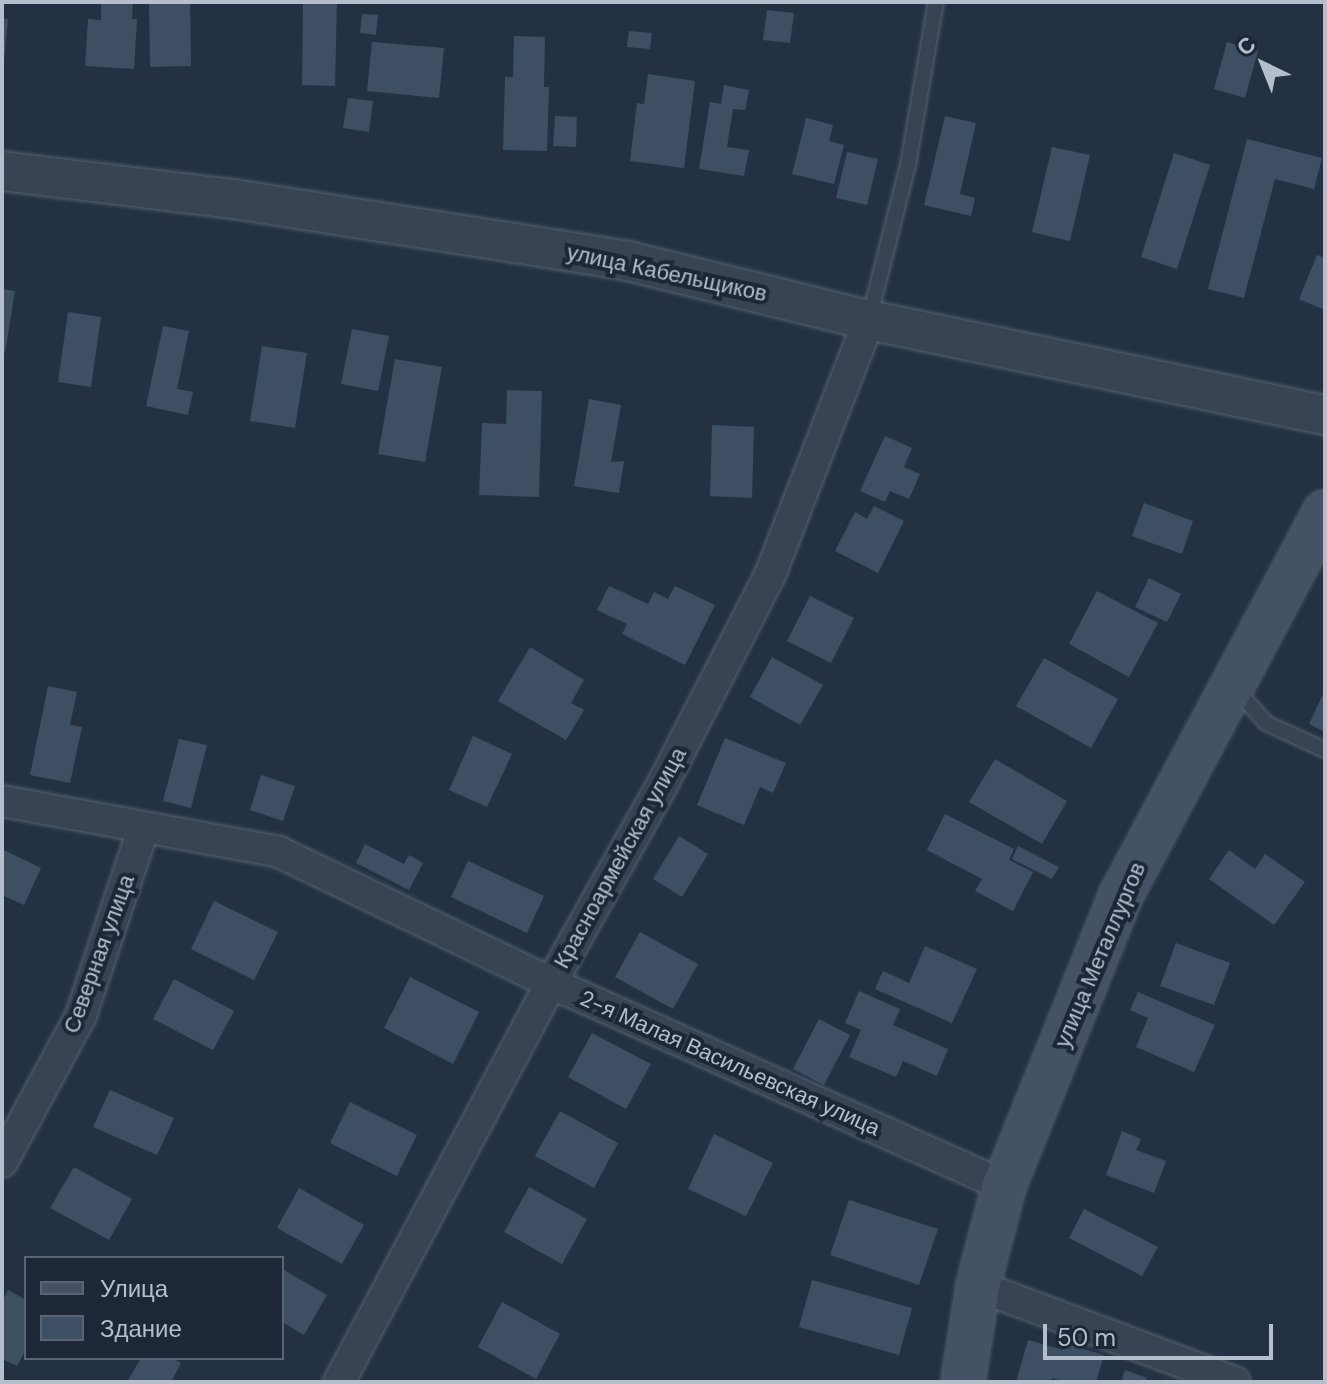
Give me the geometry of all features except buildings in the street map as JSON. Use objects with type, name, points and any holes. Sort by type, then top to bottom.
[{"type":"main road","name":"улица Металлургов","points":[[963,1382],[978,1286],[1004,1186],[1121,895],[1325,512]]},
{"type":"street","name":"улица Кабельщиков","points":[[2,171],[233,199],[628,261],[869,320],[1325,415]]},
{"type":"street","name":"Красноармейская улица","points":[[339,1382],[551,983],[661,787],[770,575],[869,320]]},
{"type":"street","name":"2-я Малая Васильевская улица","points":[[2,801],[279,852],[551,983],[1004,1186]]},
{"type":"street","name":"Северная улица","points":[[2,1162],[81,1015],[144,827]]},
{"type":"street","points":[[978,1286],[1235,1382]]},
{"type":"lane","points":[[869,320],[908,165],[936,2]]},
{"type":"lane","points":[[1233,686],[1266,723],[1325,750]]}]
